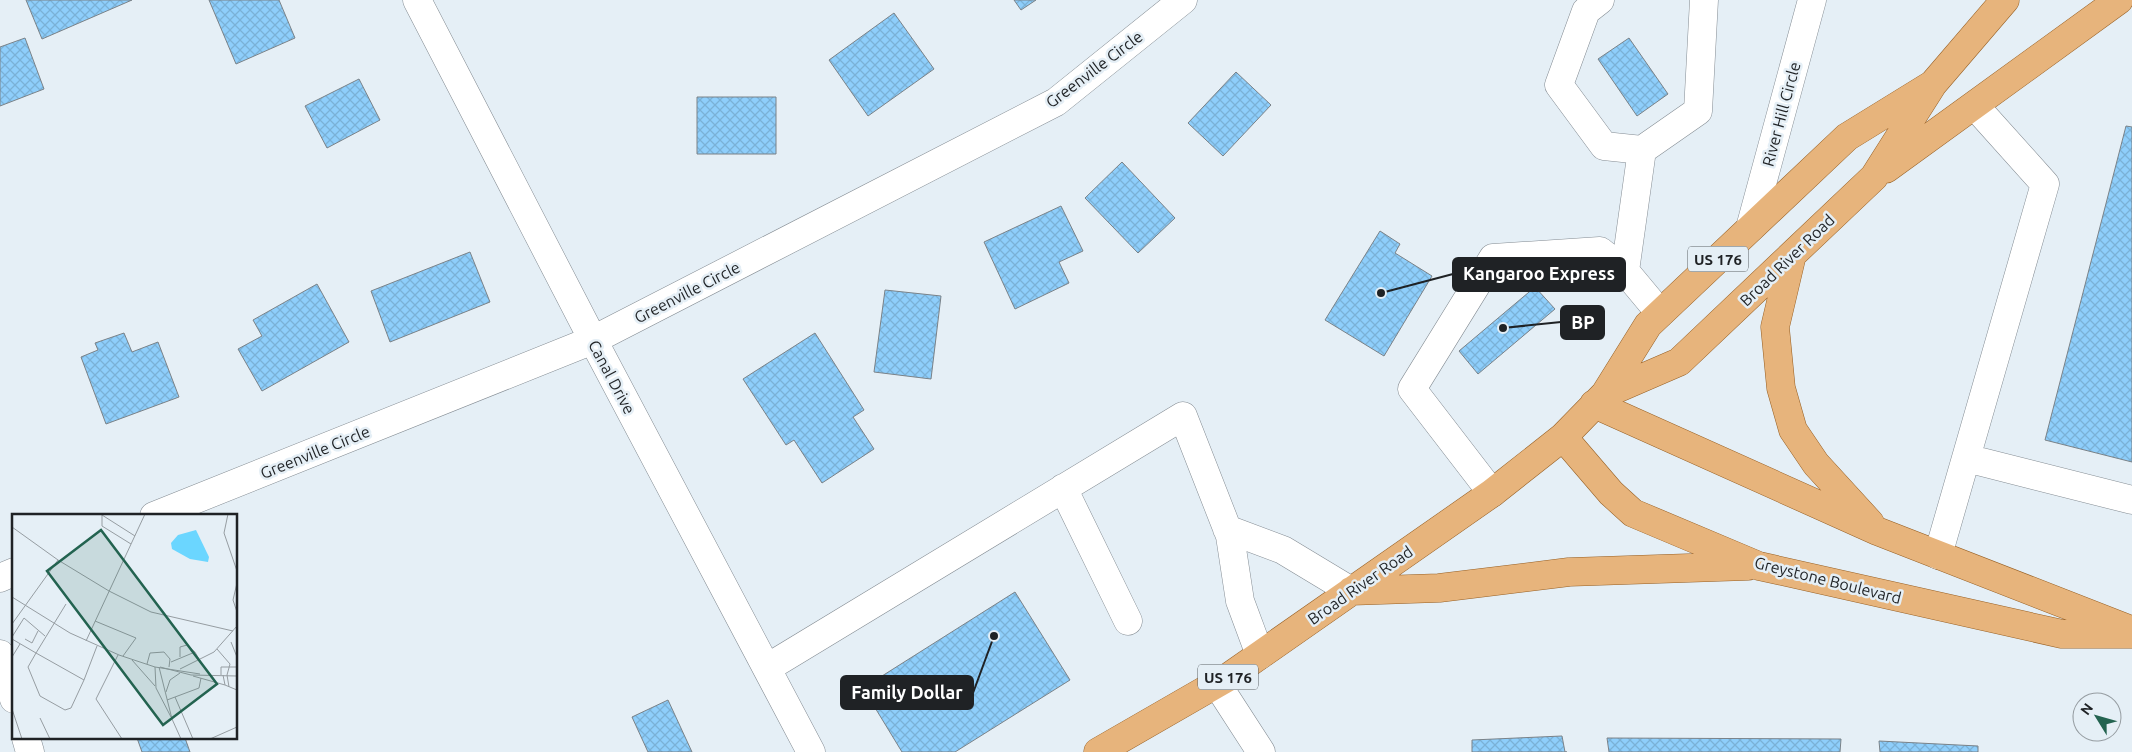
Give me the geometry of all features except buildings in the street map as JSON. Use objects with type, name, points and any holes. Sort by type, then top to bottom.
[{"type":"main road","name":"Broad River Road","points":[[1599,399],[1679,362],[1874,177],[1933,84],[2005,0]]},
{"type":"main road","points":[[1874,177],[1975,106],[2119,0]]},
{"type":"main road","name":"Broad River Road","points":[[1098,752],[1216,684],[1260,655],[1492,493],[1563,437],[1599,399],[1648,325],[1660,313],[1847,137],[1933,84]]},
{"type":"main road","points":[[1792,255],[1775,327],[1780,388],[1793,430],[1816,464],[1877,531]]},
{"type":"main road","name":"Greystone Boulevard","points":[[1599,399],[1877,531],[2132,632]]},
{"type":"main road","name":"Greystone Boulevard","points":[[1563,437],[1611,493],[1633,513],[1759,566],[2062,634],[2132,632]]},
{"type":"main road","points":[[1351,591],[1439,588],[1570,572],[1759,566]]},
{"type":"street","name":"Canal Drive","points":[[417,0],[592,340],[812,752]]},
{"type":"street","name":"Greenville Circle","points":[[159,514],[592,340],[1056,102],[1183,0]]},
{"type":"street","points":[[1600,0],[1586,11],[1559,85],[1604,146],[1642,150],[1698,111],[1704,0]]},
{"type":"street","name":"River Hill Circle","points":[[1750,228],[1810,0]]},
{"type":"street","points":[[1938,555],[2044,184],[1975,106]]},
{"type":"street","points":[[1625,271],[1642,150]]},
{"type":"street","points":[[1492,493],[1412,389],[1493,258],[1600,251],[1625,271],[1660,313]]},
{"type":"street","points":[[767,668],[1182,416],[1228,532],[1240,601],[1260,655]]},
{"type":"street","points":[[1966,458],[2132,500]]},
{"type":"street","points":[[1063,488],[1128,620]]},
{"type":"street","points":[[1228,532],[1283,550],[1351,591]]},
{"type":"street","points":[[0,578],[12,573]]},
{"type":"street","points":[[0,654],[12,693]]},
{"type":"street","points":[[1216,684],[1261,752]]},
{"type":"place","name":"Kangaroo Express","points":[[1381,293]]},
{"type":"place","name":"BP","points":[[1503,328]]},
{"type":"place","name":"Family Dollar","points":[[994,636]]}]
